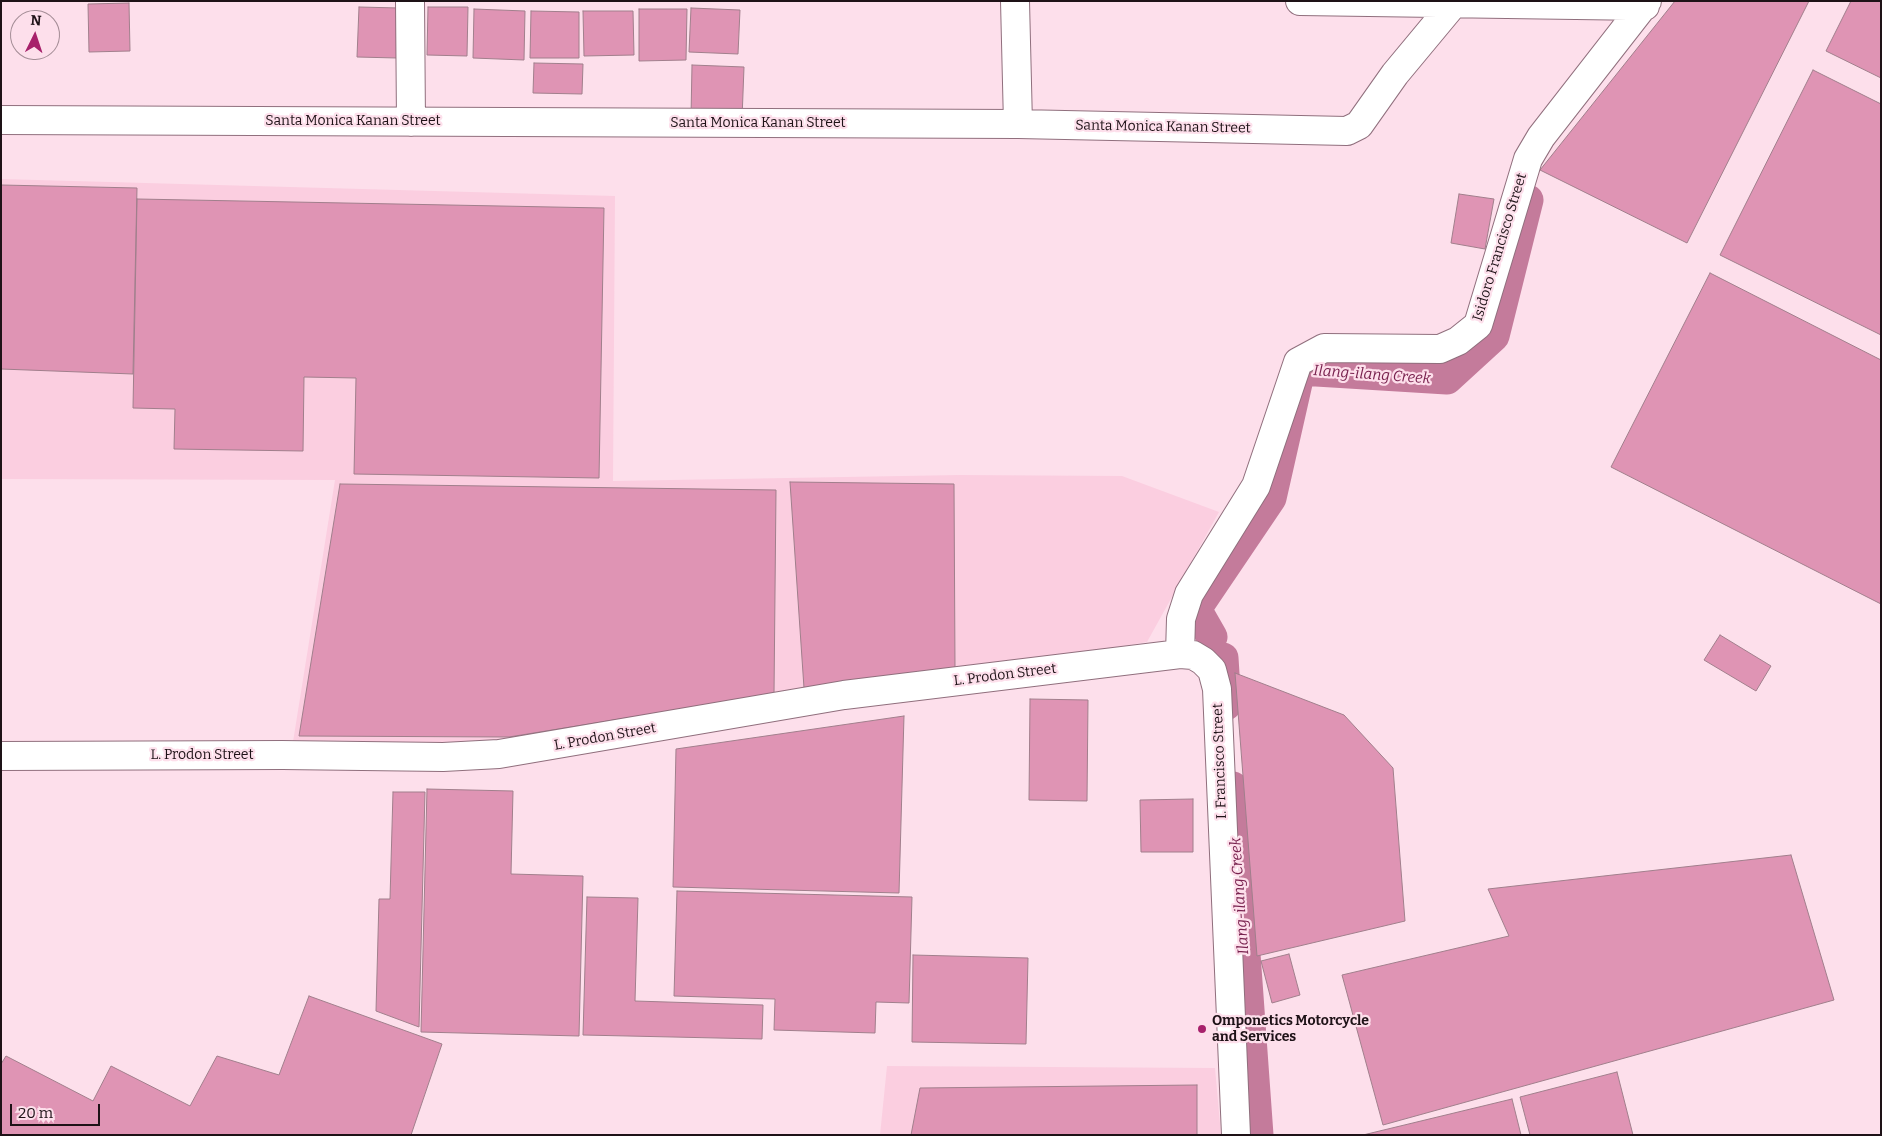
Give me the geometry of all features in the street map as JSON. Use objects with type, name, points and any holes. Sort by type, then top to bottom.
[{"type":"street","points":[[410,1],[411,122]]},
{"type":"street","points":[[1015,1],[1018,124]]},
{"type":"street","points":[[1300,1],[1646,4]]},
{"type":"street","name":"Santa Monica Kanan Street","points":[[1,120],[1018,124],[1347,131],[1359,125],[1395,74],[1454,3]]},
{"type":"street","name":"Isidoro Francisco Street","points":[[1192,657],[1181,619],[1189,594],[1256,486],[1298,362],[1324,348],[1440,349],[1458,341],[1478,325],[1528,159],[1541,136],[1646,4]]},
{"type":"street","name":"L. Prodon Street","points":[[1,756],[282,755],[442,757],[490,755],[522,752],[844,695],[1192,657]]},
{"type":"street","name":"I. Francisco Street","points":[[1192,657],[1212,670],[1217,689],[1236,1135]]},
{"type":"shaded area","points":[[1,179],[615,196],[613,481],[960,475],[1122,476],[1219,512],[1147,642],[554,741],[292,748],[335,480],[1,479]]},
{"type":"shaded area","points":[[887,1066],[1215,1068],[1221,1135],[880,1135]]},
{"type":"building","points":[[1675,1],[1809,1],[1687,243],[1540,170]]},
{"type":"building","points":[[1851,1],[1881,1],[1881,78],[1826,51]]},
{"type":"building","points":[[129,3],[130,51],[89,52],[88,4]]},
{"type":"building","points":[[359,7],[399,8],[397,58],[357,57]]},
{"type":"building","points":[[428,7],[468,7],[467,56],[427,55]]},
{"type":"building","points":[[691,8],[740,10],[738,54],[689,52]]},
{"type":"building","points":[[474,9],[525,11],[524,60],[473,58]]},
{"type":"building","points":[[639,9],[687,9],[686,60],[639,61]]},
{"type":"building","points":[[531,11],[579,12],[579,58],[530,58]]},
{"type":"building","points":[[583,11],[633,11],[634,55],[584,56]]},
{"type":"building","points":[[534,63],[583,64],[582,94],[533,93]]},
{"type":"building","points":[[692,65],[744,67],[742,119],[691,117]]},
{"type":"building","points":[[1813,70],[1881,104],[1881,335],[1720,255]]},
{"type":"building","points":[[1,185],[137,188],[133,374],[1,369]]},
{"type":"building","points":[[1459,194],[1494,199],[1485,249],[1451,243]]},
{"type":"building","points":[[137,199],[604,208],[599,478],[354,474],[356,378],[304,377],[303,451],[174,449],[175,409],[133,408]]},
{"type":"building","points":[[1710,273],[1881,360],[1881,604],[1611,467]]},
{"type":"building","points":[[790,482],[954,484],[955,668],[804,688]]},
{"type":"building","points":[[340,484],[776,490],[774,694],[509,737],[299,736]]},
{"type":"building","points":[[1720,635],[1771,666],[1756,691],[1704,660]]},
{"type":"building","points":[[1235,673],[1344,715],[1393,768],[1405,921],[1257,956]]},
{"type":"building","points":[[1030,699],[1088,700],[1087,801],[1029,800]]},
{"type":"building","points":[[904,716],[899,893],[673,887],[676,749]]},
{"type":"building","points":[[427,789],[513,791],[511,874],[583,876],[579,1036],[421,1032]]},
{"type":"building","points":[[393,792],[425,792],[419,1027],[376,1011],[379,899],[390,899]]},
{"type":"building","points":[[1193,799],[1193,852],[1141,852],[1140,800]]},
{"type":"building","points":[[1791,855],[1834,1000],[1383,1125],[1342,975],[1509,936],[1488,889]]},
{"type":"building","points":[[677,891],[912,897],[909,1003],[876,1002],[875,1033],[774,1030],[775,999],[674,996]]},
{"type":"building","points":[[587,897],[638,898],[635,1001],[763,1005],[762,1039],[583,1035]]},
{"type":"building","points":[[1289,954],[1300,995],[1272,1003],[1261,961]]},
{"type":"building","points":[[913,955],[1028,958],[1026,1044],[912,1042]]},
{"type":"building","points":[[309,996],[442,1044],[411,1135],[1,1135],[1,1064],[6,1056],[93,1101],[111,1066],[190,1106],[217,1056],[279,1075]]},
{"type":"building","points":[[1617,1072],[1633,1135],[1530,1135],[1520,1097]]},
{"type":"building","points":[[1197,1085],[1197,1135],[911,1135],[920,1088]]},
{"type":"building","points":[[1512,1099],[1521,1135],[1363,1135]]},
{"type":"waterway","name":"Ilang-ilang Creek","points":[[1212,637],[1196,609],[1271,498],[1300,370],[1447,379],[1494,336],[1528,200]]},
{"type":"waterway","name":"Ilang-ilang Creek","points":[[1223,658],[1226,705]]},
{"type":"waterway","name":"Ilang-ilang Creek","points":[[1233,787],[1258,1135]]},
{"type":"place","name":"Omponetics Motorcycle and Services","points":[[1202,1029]]}]
